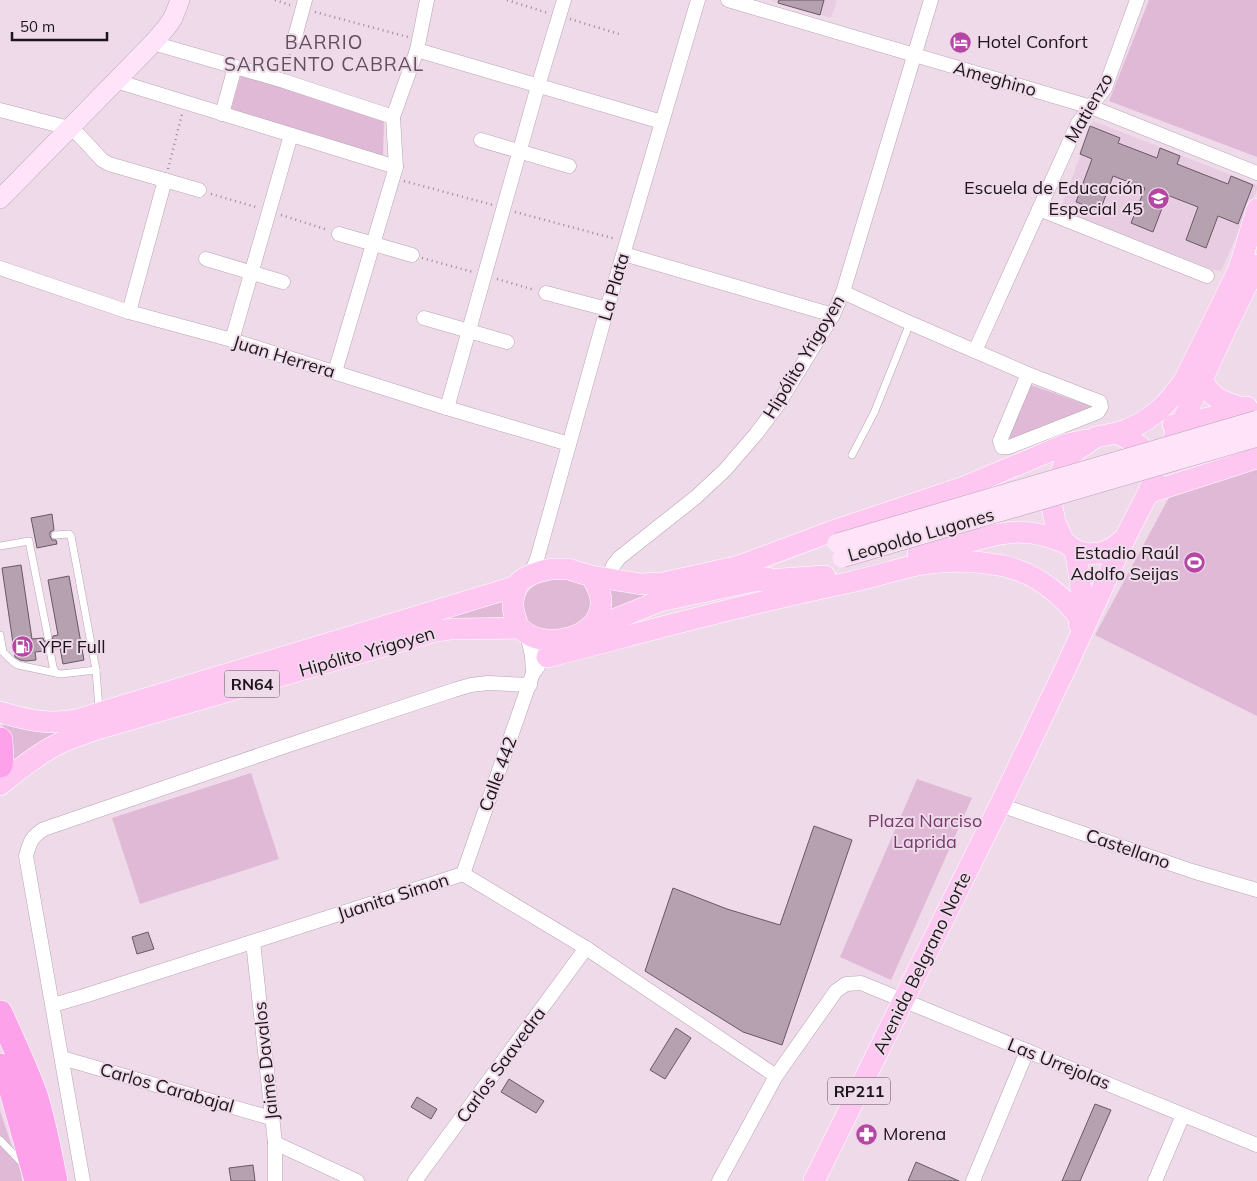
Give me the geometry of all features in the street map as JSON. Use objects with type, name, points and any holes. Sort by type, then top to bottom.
[{"type":"highway","points":[[0,740],[0,765]]},
{"type":"highway","points":[[0,1013],[24,1066],[46,1136],[43,1180]]},
{"type":"highway","points":[[0,1066],[12,1092],[43,1180]]},
{"type":"main road","points":[[0,198],[153,43],[173,18],[178,1]]},
{"type":"main road","points":[[1124,431],[1161,409],[1185,379],[1239,269],[1257,209]]},
{"type":"main road","points":[[746,574],[832,576],[847,574],[999,534],[1017,532],[1046,536],[1088,554],[1101,553],[1113,548],[1125,538],[1182,424],[1242,293],[1257,265]]},
{"type":"main road","points":[[1202,381],[1208,390],[1221,401],[1252,410]]},
{"type":"main road","points":[[746,574],[830,532],[972,484],[1067,444],[1124,431],[1182,424],[1252,410]]},
{"type":"main road","name":"Leopoldo Lugones","points":[[839,551],[1252,410]]},
{"type":"main road","points":[[1124,431],[1146,454],[1150,464],[1151,486]]},
{"type":"main road","points":[[1069,546],[1054,522],[1052,507],[1053,490],[1064,465],[1075,451],[1096,437]]},
{"type":"main road","name":"Leopoldo Lugones","points":[[579,634],[660,601],[746,574],[839,551],[1257,437]]},
{"type":"main road","points":[[1151,486],[1257,458]]},
{"type":"main road","name":"Avenida Belgrano Norte","points":[[814,1181],[1000,806],[1125,538]]},
{"type":"main road","points":[[916,565],[960,544]]},
{"type":"main road","name":"Avenida Belgrano Norte","points":[[1068,663],[1080,618],[1082,592],[1069,546]]},
{"type":"main road","points":[[547,657],[722,611],[818,588],[853,582],[916,565],[932,563],[968,562],[1013,568],[1048,586],[1080,618]]},
{"type":"main road","name":"RN64","points":[[524,580],[552,570],[568,569],[599,577]]},
{"type":"main road","name":"Leopoldo Lugones","points":[[599,577],[641,584],[746,574]]},
{"type":"main road","points":[[579,634],[595,621],[599,614],[601,599],[598,587],[599,577]]},
{"type":"main road","points":[[523,631],[514,613],[513,600],[524,580]]},
{"type":"main road","name":"Hipólito Yrigoyen","points":[[0,712],[45,723],[62,723],[76,720],[524,580]]},
{"type":"main road","name":"Hipólito Yrigoyen","points":[[0,785],[29,762],[54,746],[94,730],[432,632],[451,629],[523,631]]},
{"type":"main road","name":"RN64","points":[[523,631],[551,640],[579,634]]},
{"type":"street","points":[[335,372],[396,167],[393,117],[418,45],[427,0]]},
{"type":"street","points":[[447,408],[564,0]]},
{"type":"street","name":"La Plata","points":[[524,580],[537,559],[607,310],[698,0]]},
{"type":"street","name":"Ameghino","points":[[728,0],[1091,107],[1257,173]]},
{"type":"street","name":"Hipólito Yrigoyen","points":[[599,577],[613,566],[619,558],[725,470],[777,406],[833,315],[843,292],[931,0]]},
{"type":"street","name":"Matienzo","points":[[975,351],[1078,123],[1105,88],[1137,0]]},
{"type":"street","points":[[295,37],[304,4]]},
{"type":"street","points":[[153,43],[284,81],[393,117]]},
{"type":"street","points":[[418,45],[538,86],[662,122]]},
{"type":"street","points":[[222,114],[235,66]]},
{"type":"street","points":[[116,81],[396,167]]},
{"type":"street","points":[[0,110],[69,128],[79,135],[102,160],[109,164],[199,190]]},
{"type":"street","points":[[232,340],[291,135]]},
{"type":"street","points":[[481,140],[569,166]]},
{"type":"street","points":[[129,312],[165,180]]},
{"type":"street","points":[[1039,210],[1207,276]]},
{"type":"street","points":[[339,234],[412,255]]},
{"type":"street","points":[[624,254],[833,315]]},
{"type":"street","points":[[206,259],[252,271],[283,282]]},
{"type":"street","name":"Juan Herrera","points":[[0,268],[129,312],[232,340],[447,408],[569,444]]},
{"type":"street","points":[[843,292],[910,324],[1100,402],[1101,407],[1098,412],[1008,447],[1002,446],[1000,441],[1028,374]]},
{"type":"street","points":[[546,293],[607,310]]},
{"type":"street","points":[[424,318],[507,342]]},
{"type":"street","name":"Calle 442","points":[[463,874],[531,679],[532,656],[523,631]]},
{"type":"street","name":"Calle 442","points":[[531,679],[547,657],[579,634]]},
{"type":"street","points":[[83,1181],[26,856],[30,842],[35,835],[72,820],[454,690],[471,685],[531,679]]},
{"type":"street","name":"Castellano","points":[[1000,806],[1192,872],[1257,890]]},
{"type":"street","name":"Juanita Simon","points":[[53,1005],[463,874],[586,948],[776,1076]]},
{"type":"street","name":"Jaime Davalos","points":[[253,942],[275,1143],[275,1181]]},
{"type":"street","name":"Carlos Saavedra","points":[[415,1181],[586,948]]},
{"type":"street","name":"Las Urrejolas","points":[[776,1076],[836,991],[846,984],[862,983],[1257,1145]]},
{"type":"street","points":[[973,1181],[1027,1050]]},
{"type":"street","name":"Carlos Carabajal","points":[[62,1058],[271,1118]]},
{"type":"street","points":[[719,1181],[776,1076]]},
{"type":"street","points":[[1155,1181],[1183,1115]]},
{"type":"street","points":[[275,1143],[357,1181]]},
{"type":"lane","points":[[852,455],[874,413],[910,324]]},
{"type":"lane","points":[[55,535],[69,534],[71,536],[96,670],[100,712]]},
{"type":"lane","points":[[0,546],[32,541],[48,637]]},
{"type":"lane","points":[[0,635],[3,652],[18,666],[61,674],[96,670]]},
{"type":"lane","points":[[50,650],[56,673]]},
{"type":"lane","points":[[0,1140],[43,1180]]},
{"type":"path","points":[[275,0],[304,4],[418,45]]},
{"type":"path","points":[[284,81],[295,37]]},
{"type":"path","points":[[165,180],[184,102]]},
{"type":"shaded area","points":[[771,0],[837,0],[831,18]]},
{"type":"shaded area","name":"Escuela de Educación Especial 45","points":[[1093,121],[1257,185],[1257,190],[1221,271],[1063,213],[1062,205]]},
{"type":"green space","points":[[1149,0],[1257,0],[1257,157],[1109,101]]},
{"type":"green space","points":[[241,75],[384,118],[383,158],[230,113]]},
{"type":"green space","points":[[1031,385],[1093,407],[1091,411],[1010,439],[1008,436]]},
{"type":"green space","name":"Estadio Raúl Adolfo Seijas","points":[[1257,469],[1257,716],[1095,635],[1172,492]]},
{"type":"green space","points":[[571,578],[584,584],[587,588],[591,604],[587,616],[571,626],[556,630],[541,629],[529,623],[523,613],[524,599],[532,588],[544,579]]},
{"type":"green space","points":[[609,589],[666,593],[609,614]]},
{"type":"green space","points":[[502,602],[504,617],[428,623]]},
{"type":"green space","points":[[2,723],[64,732],[9,765],[8,743]]},
{"type":"green space","points":[[251,773],[279,859],[140,904],[112,818]]},
{"type":"green space","name":"Plaza Narciso Laprida","points":[[917,779],[972,798],[891,980],[840,957]]},
{"type":"green space","points":[[0,1111],[21,1173],[22,1181],[0,1181]]},
{"type":"building","points":[[779,0],[824,0],[820,15],[778,3]]},
{"type":"building","points":[[1090,126],[1120,138],[1118,143],[1157,158],[1160,148],[1180,156],[1177,164],[1228,184],[1231,176],[1253,185],[1238,224],[1218,216],[1206,248],[1186,240],[1198,207],[1167,195],[1153,232],[1131,223],[1145,188],[1113,176],[1100,211],[1076,202],[1092,159],[1080,154]]},
{"type":"building","points":[[52,514],[54,530],[50,532],[50,536],[52,540],[56,540],[57,544],[37,548],[31,518]]},
{"type":"building","points":[[21,565],[32,639],[43,638],[44,641],[49,642],[52,641],[53,636],[58,635],[48,580],[69,576],[84,660],[63,664],[60,648],[55,649],[54,646],[50,645],[46,646],[45,651],[35,652],[36,660],[26,661],[15,657],[2,568]]},
{"type":"building","points":[[814,826],[852,840],[782,1045],[743,1032],[645,971],[673,888],[727,909],[780,925]]},
{"type":"building","points":[[148,932],[154,949],[137,954],[132,937]]},
{"type":"building","points":[[676,1028],[691,1038],[665,1079],[650,1070]]},
{"type":"building","points":[[509,1079],[544,1101],[536,1113],[501,1092]]},
{"type":"building","points":[[417,1097],[437,1109],[431,1119],[411,1107]]},
{"type":"building","points":[[1095,1104],[1111,1110],[1080,1181],[1062,1181]]},
{"type":"building","points":[[916,1162],[959,1181],[908,1181]]},
{"type":"building","points":[[253,1165],[255,1181],[231,1181],[229,1168]]},
{"type":"place","name":"Hotel Confort","points":[[961,42]]},
{"type":"place","name":"Escuela de Educación Especial 45","points":[[1159,198]]},
{"type":"place","name":"Estadio Raúl Adolfo Seijas","points":[[1195,563]]},
{"type":"place","name":"YPF Full","points":[[23,647]]},
{"type":"place","name":"Morena","points":[[867,1134]]},
{"type":"district","name":"BARRIO SARGENTO CABRAL","points":[[324,53]]}]
